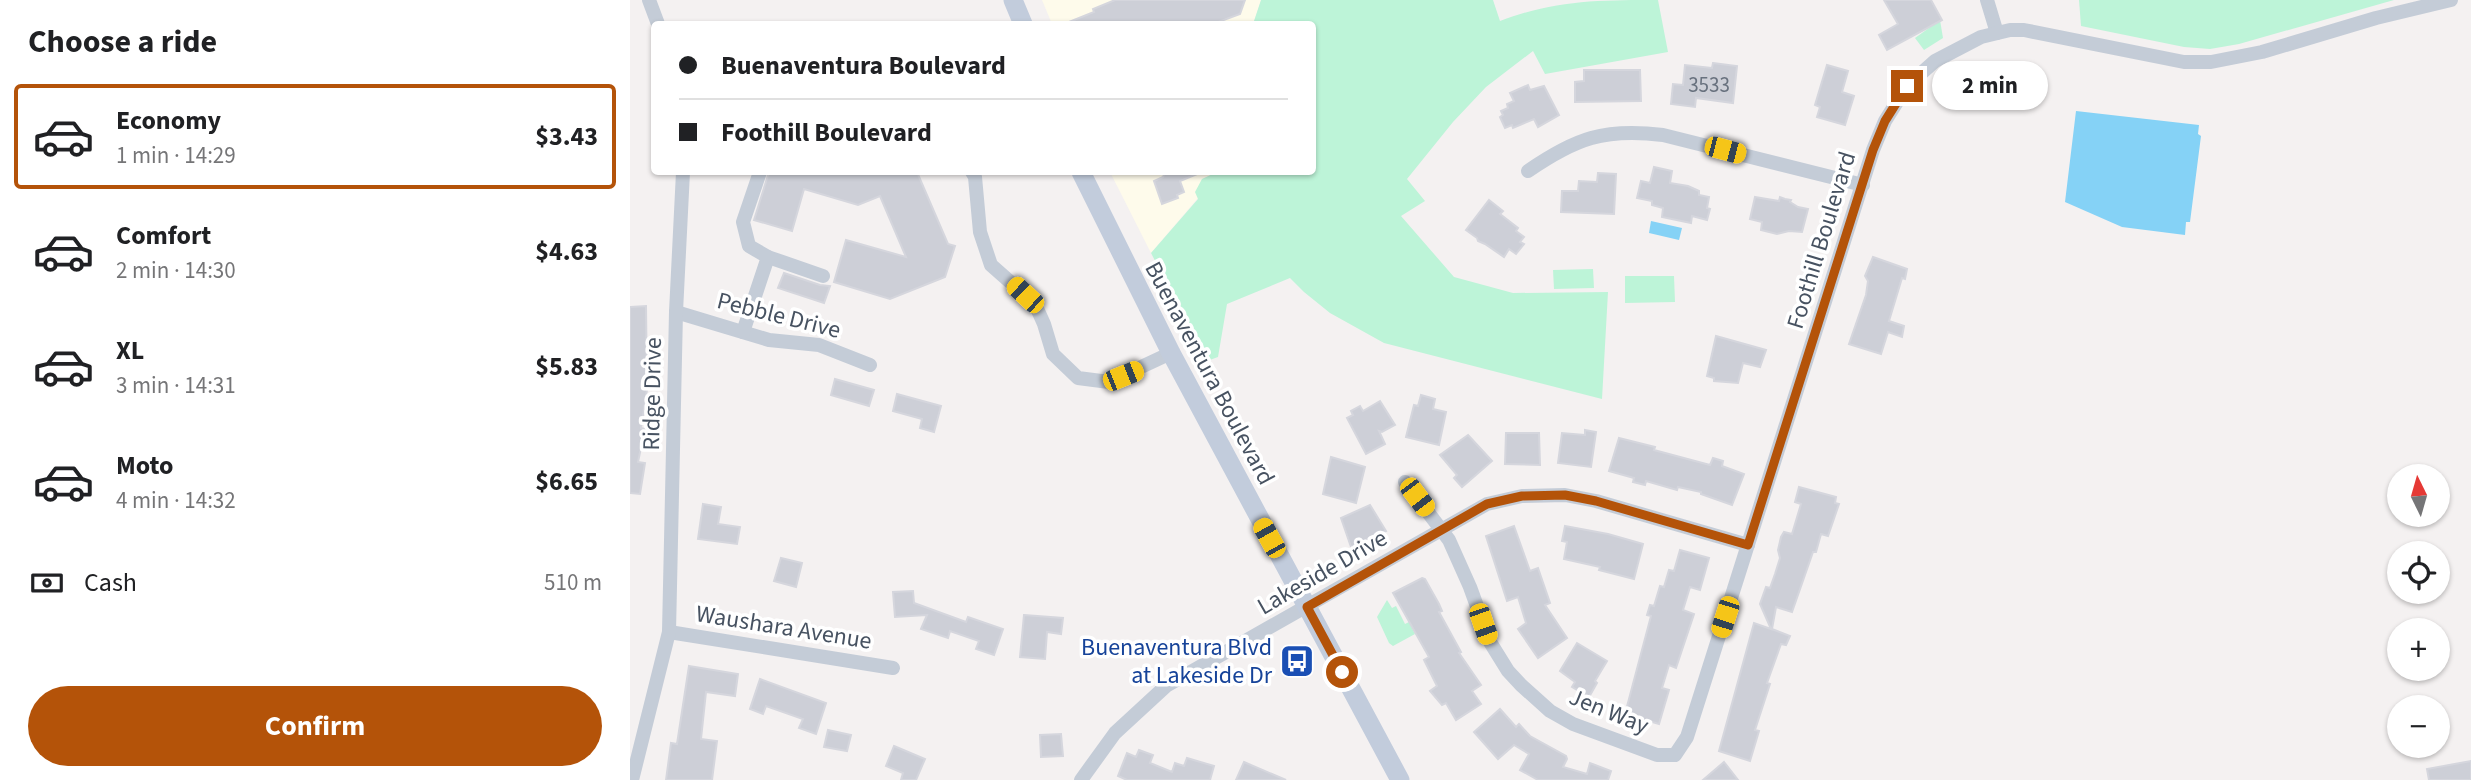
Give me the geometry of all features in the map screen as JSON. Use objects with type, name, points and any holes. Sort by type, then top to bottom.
[{"type":"main road","points":[[1013,0],[1022,21]]},
{"type":"main road","name":"Buenaventura Boulevard","points":[[1082,175],[1171,353],[1400,780]]},
{"type":"street","points":[[649,0],[657,21]]},
{"type":"street","points":[[1987,0],[1997,33]]},
{"type":"street","name":"Foothill Boulevard","points":[[1675,755],[1687,737],[1885,121],[1907,86],[1922,71],[1951,51],[1981,37],[2017,30],[2047,33],[2184,62],[2211,62],[2262,51],[2376,18],[2451,0]]},
{"type":"street","points":[[1528,172],[1549,157],[1588,138],[1616,131],[1643,132],[1863,185]]},
{"type":"street","name":"Ridge Drive","points":[[632,780],[669,632],[676,312],[683,175]]},
{"type":"street","points":[[759,175],[743,222],[750,246],[768,257],[823,276]]},
{"type":"street","points":[[974,175],[979,232],[991,265],[1035,304],[1053,354],[1078,378],[1109,382],[1171,353]]},
{"type":"street","points":[[743,332],[768,257]]},
{"type":"street","name":"Pebble Drive","points":[[676,312],[769,340],[820,345],[870,365]]},
{"type":"street","name":"Jen Way","points":[[1405,482],[1441,529],[1470,587],[1489,642],[1508,671],[1530,694],[1550,712],[1573,724],[1657,755],[1675,755]]},
{"type":"street","name":"Lakeside Drive","points":[[1082,780],[1115,733],[1166,686],[1487,504],[1544,495],[1565,495],[1596,501],[1748,545]]},
{"type":"street","name":"Waushara Avenue","points":[[669,632],[892,668]]},
{"type":"shaded area","points":[[1042,0],[1261,0],[1254,21],[1051,21]]},
{"type":"shaded area","points":[[1112,175],[1211,175],[1202,179],[1198,198],[1151,253]]},
{"type":"green space","points":[[1261,0],[1493,0],[1500,21],[1559,5],[1658,0],[1668,52],[1545,74],[1533,51],[1486,87],[1453,122],[1407,179],[1425,201],[1401,216],[1454,277],[1513,293],[1608,292],[1602,399],[1384,343],[1330,313],[1290,278],[1227,304],[1218,357],[1207,361],[1151,253],[1198,199],[1195,192],[1202,179],[1211,175],[1316,175],[1316,21],[1254,21]]},
{"type":"green space","points":[[2079,0],[2394,0],[2239,44],[2210,49],[2184,47],[2081,26]]},
{"type":"green space","points":[[1940,20],[1943,38],[1924,50],[1915,38]]},
{"type":"green space","points":[[1593,269],[1594,288],[1554,289],[1553,270]]},
{"type":"green space","points":[[1625,276],[1674,276],[1675,302],[1625,303]]},
{"type":"green space","points":[[1387,600],[1392,608],[1396,606],[1405,624],[1409,622],[1415,634],[1393,646],[1377,617]]},
{"type":"water","points":[[2076,111],[2199,125],[2198,134],[2201,136],[2190,222],[2186,222],[2185,235],[2122,227],[2065,202]]},
{"type":"water","points":[[1651,221],[1682,228],[1679,240],[1649,233]]},
{"type":"building","points":[[1115,0],[1245,0],[1240,14],[1221,21],[1072,21],[1094,12],[1093,9]]},
{"type":"building","points":[[1884,0],[1931,0],[1942,20],[1887,50],[1879,35],[1898,24]]},
{"type":"building","points":[[1713,63],[1737,66],[1733,103],[1696,98],[1695,107],[1671,104],[1673,84],[1683,85],[1685,65],[1712,68]]},
{"type":"building","points":[[1827,65],[1848,71],[1842,92],[1854,96],[1845,125],[1817,117],[1820,107],[1815,105]]},
{"type":"building","points":[[1584,70],[1640,70],[1641,101],[1575,102],[1575,82],[1584,81]]},
{"type":"building","points":[[1528,85],[1530,90],[1544,86],[1559,115],[1538,127],[1534,119],[1513,128],[1512,125],[1505,128],[1500,117],[1503,115],[1501,111],[1508,108],[1507,104],[1514,101],[1510,93]]},
{"type":"building","points":[[1654,167],[1672,171],[1670,183],[1688,186],[1699,191],[1699,195],[1709,197],[1707,220],[1692,216],[1691,223],[1662,217],[1663,208],[1652,205],[1652,201],[1637,198],[1641,181],[1650,183]]},
{"type":"building","points":[[1598,173],[1616,174],[1614,214],[1561,212],[1562,191],[1578,191],[1579,181],[1597,182]]},
{"type":"building","points":[[768,175],[918,175],[948,244],[955,246],[945,277],[890,299],[834,282],[846,240],[906,257],[880,196],[858,205],[804,189],[792,231],[754,220]]},
{"type":"building","points":[[1195,175],[1180,181],[1184,192],[1177,195],[1178,198],[1162,204],[1154,181],[1163,177]]},
{"type":"building","points":[[1755,197],[1779,201],[1780,197],[1791,200],[1790,202],[1798,207],[1808,209],[1802,232],[1777,234],[1761,230],[1762,222],[1750,219]]},
{"type":"building","points":[[1489,200],[1503,211],[1500,214],[1518,228],[1516,231],[1524,237],[1520,242],[1524,244],[1516,254],[1509,249],[1504,257],[1466,230]]},
{"type":"building","points":[[1873,257],[1907,269],[1889,321],[1904,326],[1902,337],[1888,332],[1881,354],[1849,344],[1866,295],[1868,281],[1865,276]]},
{"type":"building","points":[[784,273],[830,286],[824,303],[778,288]]},
{"type":"building","points":[[646,306],[647,390],[641,428],[645,429],[638,462],[645,463],[640,494],[630,493],[630,307]]},
{"type":"building","points":[[1716,336],[1766,350],[1760,367],[1743,363],[1738,383],[1714,381],[1714,378],[1707,376]]},
{"type":"building","points":[[835,379],[874,390],[869,406],[831,395]]},
{"type":"building","points":[[897,394],[941,406],[934,432],[920,428],[922,419],[893,411]]},
{"type":"building","points":[[1421,395],[1435,399],[1433,409],[1446,412],[1439,445],[1406,437],[1414,405],[1418,406]]},
{"type":"building","points":[[1380,401],[1395,425],[1379,431],[1385,444],[1366,454],[1347,418],[1353,415],[1351,411],[1360,406],[1363,411]]},
{"type":"building","points":[[1585,430],[1596,432],[1591,467],[1558,463],[1562,433],[1585,435]]},
{"type":"building","points":[[1506,433],[1539,433],[1540,465],[1505,464]]},
{"type":"building","points":[[1468,435],[1492,461],[1462,487],[1454,478],[1457,475],[1440,455]]},
{"type":"building","points":[[1619,438],[1710,465],[1713,458],[1723,461],[1722,466],[1744,474],[1732,505],[1701,492],[1678,487],[1677,490],[1646,481],[1645,485],[1633,482],[1634,478],[1609,471]]},
{"type":"building","points":[[1331,457],[1365,467],[1356,503],[1323,494]]},
{"type":"building","points":[[1799,487],[1836,497],[1835,503],[1839,504],[1828,536],[1821,534],[1816,552],[1813,552],[1792,612],[1776,607],[1772,629],[1790,636],[1786,645],[1781,644],[1767,683],[1770,684],[1755,730],[1759,731],[1750,761],[1719,751],[1754,623],[1771,629],[1760,604],[1766,587],[1770,588],[1775,574],[1780,558],[1778,550],[1781,537],[1784,532],[1792,534],[1801,504],[1795,502]]},
{"type":"building","points":[[703,504],[721,507],[718,524],[740,527],[737,544],[698,539]]},
{"type":"building","points":[[1370,505],[1386,531],[1351,547],[1341,518]]},
{"type":"building","points":[[1514,526],[1530,571],[1538,568],[1550,603],[1545,605],[1567,638],[1538,658],[1518,629],[1526,623],[1518,597],[1507,601],[1486,536]]},
{"type":"building","points":[[1565,526],[1643,544],[1634,579],[1599,570],[1600,567],[1564,559],[1567,542],[1562,541]]},
{"type":"building","points":[[1680,550],[1709,558],[1700,590],[1690,587],[1683,610],[1694,614],[1676,668],[1669,665],[1662,688],[1669,690],[1659,724],[1625,714],[1651,616],[1647,615],[1650,605],[1654,606],[1660,586],[1664,587],[1669,570],[1674,571]]},
{"type":"building","points":[[781,558],[802,563],[796,587],[774,581]]},
{"type":"building","points":[[1422,578],[1439,604],[1442,611],[1439,612],[1461,652],[1459,653],[1481,685],[1472,691],[1481,704],[1456,720],[1446,703],[1442,705],[1430,691],[1437,686],[1424,660],[1429,657],[1393,593]]},
{"type":"building","points":[[913,591],[914,603],[966,622],[968,617],[1003,629],[994,655],[976,649],[979,641],[950,631],[948,638],[921,629],[927,615],[895,617],[893,592]]},
{"type":"building","points":[[1024,615],[1063,618],[1061,634],[1047,632],[1045,659],[1020,657]]},
{"type":"building","points":[[1577,643],[1607,661],[1589,697],[1572,687],[1575,682],[1560,671]]},
{"type":"building","points":[[689,666],[738,674],[735,696],[706,692],[701,739],[717,741],[712,780],[666,780],[671,743],[677,744]]},
{"type":"building","points":[[760,679],[826,703],[816,734],[799,728],[803,719],[766,706],[763,714],[750,709]]},
{"type":"building","points":[[1500,709],[1516,727],[1519,724],[1530,736],[1566,756],[1563,767],[1587,774],[1590,763],[1611,771],[1608,780],[1538,780],[1520,770],[1529,754],[1514,745],[1498,759],[1474,732]]},
{"type":"building","points":[[828,730],[851,735],[847,751],[824,747]]},
{"type":"building","points":[[1061,734],[1063,756],[1041,757],[1040,735]]},
{"type":"building","points":[[894,746],[925,759],[916,780],[901,780],[903,773],[886,766]]},
{"type":"building","points":[[1139,750],[1153,755],[1150,763],[1172,772],[1175,763],[1184,766],[1187,758],[1214,766],[1210,780],[1127,780],[1118,776],[1127,753],[1136,757]]},
{"type":"building","points":[[2471,761],[2471,780],[2429,780],[2427,769]]},
{"type":"building","points":[[1244,762],[1286,780],[1236,780]]},
{"type":"building","points":[[1724,762],[1738,780],[1703,780]]},
{"type":"place","name":"Buenaventura Blvd at Lakeside Dr","points":[[1297,661]]},
{"type":"route","points":[[1342,672],[1307,607],[1487,504],[1522,496],[1565,495],[1681,524],[1748,545],[1873,150],[1885,121],[1907,86]]}]
